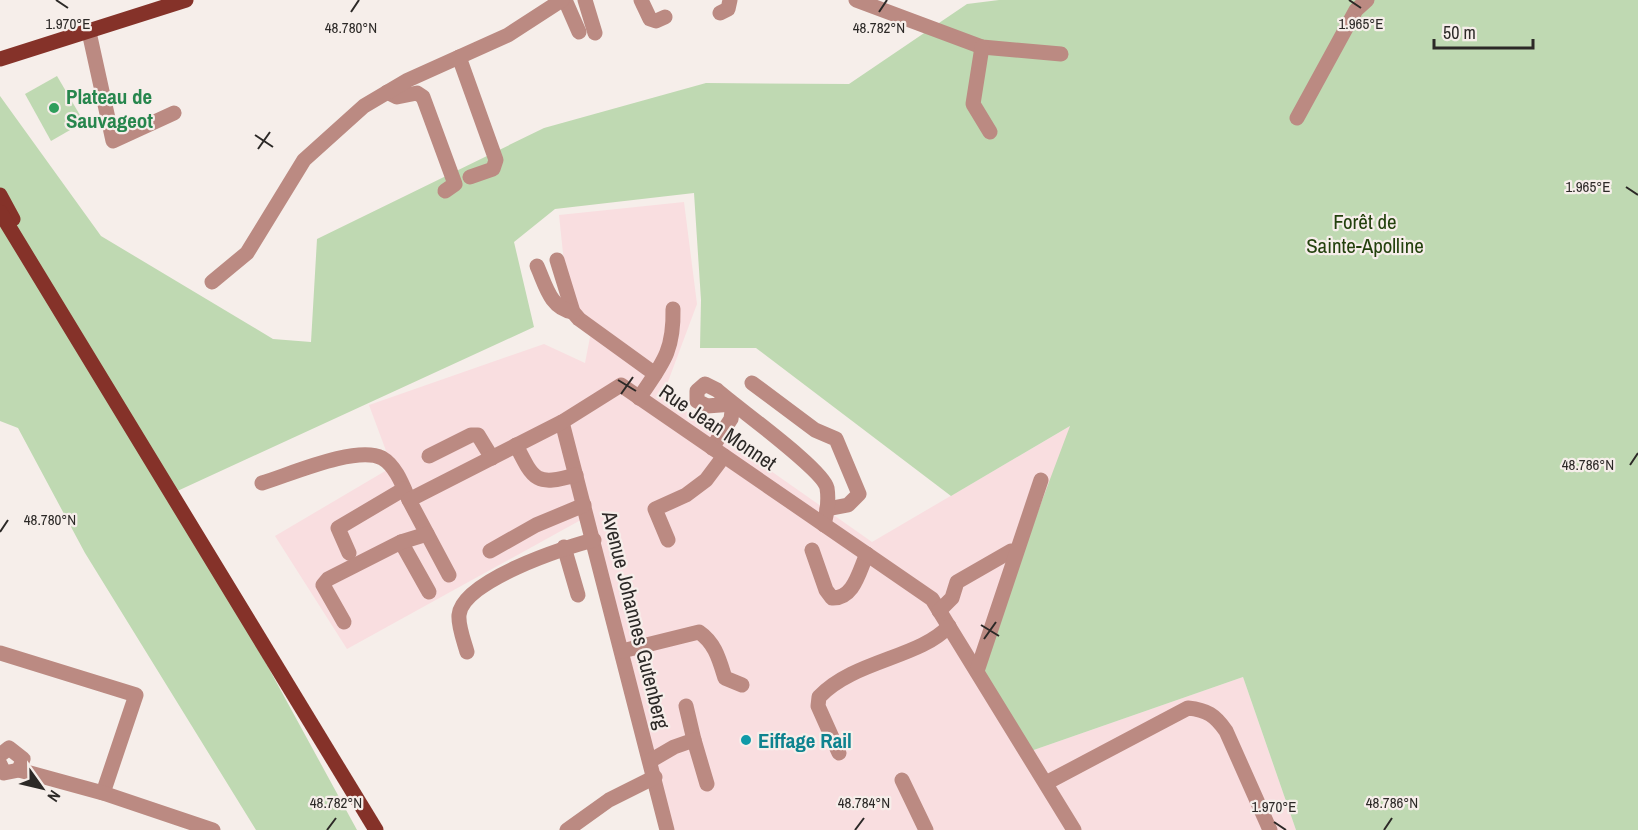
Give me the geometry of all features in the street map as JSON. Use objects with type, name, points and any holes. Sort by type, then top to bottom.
[{"type":"main road","points":[[0,59],[186,0]]},
{"type":"main road","points":[[0,195],[57,305]]},
{"type":"main road","points":[[0,212],[376,830]]},
{"type":"street","points":[[212,282],[247,253],[304,160],[364,106],[387,92],[508,34],[563,0],[579,32]]},
{"type":"street","points":[[585,0],[595,33]]},
{"type":"street","points":[[641,0],[650,20],[656,21],[665,17]]},
{"type":"street","points":[[720,13],[728,9],[730,0]]},
{"type":"street","points":[[856,0],[982,47],[1061,54]]},
{"type":"street","points":[[1297,118],[1356,10],[1367,0]]},
{"type":"street","points":[[89,32],[113,141],[174,113]]},
{"type":"street","points":[[982,47],[973,104],[990,132]]},
{"type":"street","points":[[459,57],[496,160],[493,169],[470,177]]},
{"type":"street","points":[[387,92],[397,97],[417,93],[423,97],[455,184],[445,191]]},
{"type":"street","points":[[557,260],[573,312]]},
{"type":"street","points":[[537,266],[556,305],[562,310],[573,312],[655,374]]},
{"type":"street","points":[[639,398],[668,353],[674,336],[673,309]]},
{"type":"street","points":[[752,383],[815,430],[836,440],[859,494],[848,505],[828,509]]},
{"type":"street","name":"Rue Jean Monnet","points":[[349,553],[338,528],[406,495],[492,458],[561,422],[621,386],[932,599],[1074,830]]},
{"type":"street","points":[[668,540],[655,509],[686,495],[706,480],[730,419],[733,404],[808,464],[827,486],[828,509],[824,525]]},
{"type":"street","name":"Avenue Johannes Gutenberg","points":[[561,422],[594,540],[667,830]]},
{"type":"street","points":[[429,456],[471,435],[478,435],[492,458]]},
{"type":"street","points":[[516,445],[529,470],[540,480],[550,482],[576,475]]},
{"type":"street","points":[[261,483],[353,455],[370,454],[384,459],[399,477],[406,495],[449,575]]},
{"type":"street","points":[[977,671],[1041,480]]},
{"type":"street","points":[[490,551],[536,525],[584,505]]},
{"type":"street","points":[[345,622],[323,585],[328,579],[401,542],[427,534]]},
{"type":"street","points":[[467,652],[459,616],[469,596],[528,561],[564,547],[594,540]]},
{"type":"street","points":[[401,542],[429,592]]},
{"type":"street","points":[[564,547],[578,595]]},
{"type":"street","points":[[812,550],[826,590],[832,598],[841,599],[850,592],[867,554]]},
{"type":"street","points":[[939,611],[952,598],[957,582],[1011,551]]},
{"type":"street","points":[[839,753],[818,706],[819,697],[827,688],[860,669],[938,639],[949,626]]},
{"type":"street","points":[[622,651],[699,632],[708,638],[715,648],[725,678],[742,685]]},
{"type":"street","points":[[0,653],[136,695],[103,793]]},
{"type":"street","points":[[686,706],[708,784]]},
{"type":"street","points":[[1046,783],[1188,708],[1203,709],[1216,716],[1226,731],[1270,830]]},
{"type":"street","points":[[650,761],[674,747],[694,740]]},
{"type":"street","points":[[0,755],[9,748],[23,759],[19,770]]},
{"type":"street","points":[[0,764],[4,773],[19,770],[103,793],[213,830]]},
{"type":"street","points":[[567,830],[609,800],[654,777]]},
{"type":"street","points":[[902,780],[926,830]]},
{"type":"shaded area","points":[[684,202],[697,304],[663,395],[872,542],[1070,426],[1028,752],[1243,677],[1296,830],[667,830],[588,516],[347,649],[275,536],[392,467],[369,405],[544,344],[585,363],[591,332],[570,320],[559,215]]},
{"type":"green space","name":"Forêt de Sainte-Apolline","points":[[999,0],[1638,0],[1638,830],[1296,830],[1243,677],[1028,752],[978,671],[1070,426],[951,496],[756,348],[700,348],[701,300],[694,193],[555,209],[514,242],[534,327],[173,493],[357,830],[256,830],[85,553],[18,428],[0,421],[0,96],[101,236],[273,339],[311,342],[317,239],[544,128],[706,83],[849,84],[967,4]]},
{"type":"green space","name":"Plateau de Sauvageot","points":[[57,76],[84,122],[51,141],[25,94]]},
{"type":"place","name":"Plateau de Sauvageot","points":[[54,108]]},
{"type":"place","name":"Eiffage Rail","points":[[746,740]]}]
